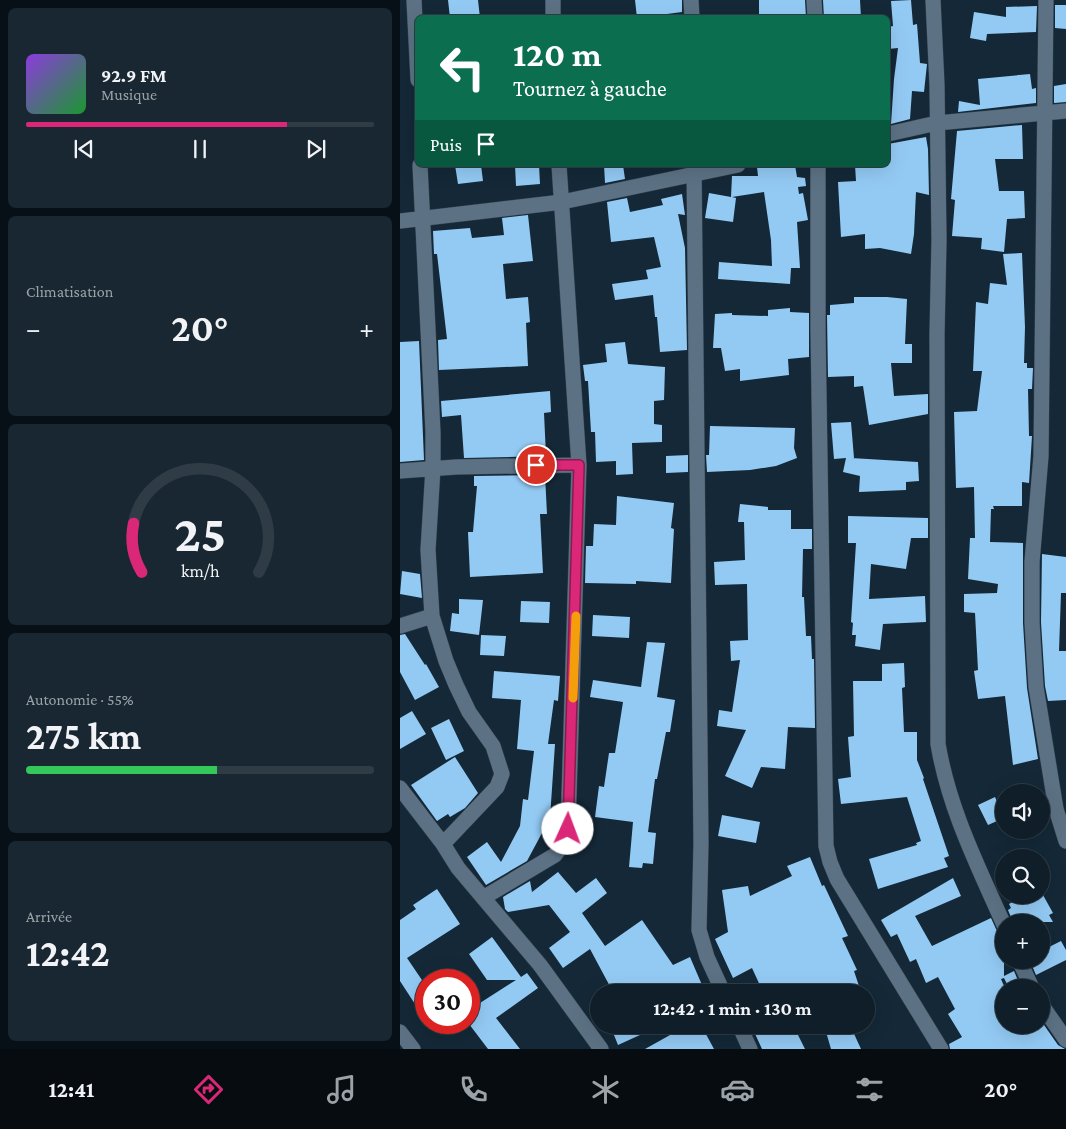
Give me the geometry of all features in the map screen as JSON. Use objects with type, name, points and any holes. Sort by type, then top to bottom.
[{"type":"street","points":[[414,0],[415,20]]},
{"type":"street","points":[[553,0],[553,15]]},
{"type":"street","points":[[691,0],[692,15]]},
{"type":"street","points":[[814,0],[815,15]]},
{"type":"street","points":[[933,0],[939,240],[937,334],[938,744],[944,775],[955,811],[999,914]]},
{"type":"street","points":[[1046,0],[1041,456],[1032,562],[1032,622],[1036,687],[1056,809],[1066,841]]},
{"type":"street","points":[[890,134],[937,123],[1066,111]]},
{"type":"street","points":[[420,167],[434,468],[428,550],[432,616],[446,661],[456,684],[470,712],[493,746],[502,774],[497,787],[443,844]]},
{"type":"street","points":[[483,898],[555,855],[564,843],[568,829],[579,465],[559,167]]},
{"type":"street","points":[[400,220],[562,202],[694,169],[716,167]]},
{"type":"street","points":[[818,167],[818,330],[826,846],[837,879],[941,1049]]},
{"type":"street","points":[[694,169],[701,843],[699,930],[701,942],[719,984]]},
{"type":"street","points":[[400,471],[434,468],[579,465]]},
{"type":"street","points":[[400,626],[432,616]]},
{"type":"street","points":[[400,788],[443,844],[458,868],[540,965],[601,1049]]},
{"type":"street","points":[[1050,1017],[1066,1040]]},
{"type":"street","points":[[400,1032],[413,1049]]},
{"type":"street","points":[[743,1034],[750,1049]]},
{"type":"building","points":[[448,0],[478,0],[480,15],[450,15]]},
{"type":"building","points":[[635,0],[682,0],[682,12],[660,15],[637,15]]},
{"type":"building","points":[[759,0],[805,0],[806,15],[759,15]]},
{"type":"building","points":[[823,0],[860,0],[861,15],[824,15]]},
{"type":"building","points":[[911,0],[913,25],[917,24],[920,63],[927,64],[924,92],[912,91],[910,119],[891,124],[898,48],[890,49],[890,27],[893,26],[891,1]]},
{"type":"building","points":[[1055,5],[1066,5],[1066,29],[1055,28]]},
{"type":"building","points":[[1037,6],[1036,32],[987,34],[986,41],[970,38],[974,12],[1006,17],[1006,7]]},
{"type":"building","points":[[1030,74],[1032,89],[1036,88],[1036,103],[958,112],[959,101],[980,105],[978,79]]},
{"type":"building","points":[[1066,84],[1066,102],[1054,103],[1054,86]]},
{"type":"building","points":[[1022,125],[1023,159],[995,159],[999,191],[1024,191],[1025,218],[1007,219],[1004,252],[981,249],[982,238],[952,236],[955,200],[951,199],[957,131]]},
{"type":"building","points":[[926,137],[929,195],[916,192],[911,254],[880,248],[865,249],[865,234],[841,237],[838,182],[856,181],[855,167],[890,167],[890,144]]},
{"type":"building","points":[[455,167],[481,167],[483,181],[458,184]]},
{"type":"building","points":[[515,167],[539,167],[540,184],[516,186]]},
{"type":"building","points":[[604,167],[623,167],[625,179],[605,183]]},
{"type":"building","points":[[757,167],[795,167],[797,177],[805,178],[806,186],[798,187],[799,194],[803,193],[808,220],[797,222],[800,268],[791,268],[790,284],[718,279],[719,262],[772,266],[771,240],[764,192],[732,197],[736,198],[733,222],[705,218],[709,193],[731,197],[732,176],[758,176]]},
{"type":"building","points":[[682,194],[685,215],[678,214],[685,248],[687,350],[660,352],[653,295],[615,300],[612,284],[648,279],[646,270],[661,267],[654,237],[611,242],[607,202],[627,198],[630,212],[663,205],[661,199]]},
{"type":"building","points":[[528,215],[533,261],[503,264],[506,299],[528,297],[530,322],[526,323],[528,366],[439,370],[438,340],[447,339],[437,254],[434,254],[433,231],[470,228],[472,238],[504,235],[502,218]]},
{"type":"building","points":[[1022,253],[1025,327],[1024,363],[1027,363],[1027,368],[1033,368],[1032,389],[1028,389],[1029,436],[1032,436],[1029,483],[1022,482],[1022,506],[993,506],[994,509],[991,509],[990,542],[1023,543],[1023,623],[1027,688],[1038,759],[1013,765],[1005,696],[978,699],[974,671],[978,670],[975,613],[964,612],[964,594],[997,593],[998,584],[968,579],[970,538],[975,538],[974,487],[956,488],[954,412],[977,411],[982,371],[973,371],[976,302],[988,304],[990,283],[1007,285],[1003,254]]},
{"type":"building","points":[[854,297],[907,299],[905,344],[912,344],[912,363],[891,363],[894,396],[928,394],[928,414],[869,425],[863,386],[854,387],[854,376],[828,377],[827,315],[830,315],[830,305],[854,303]]},
{"type":"building","points":[[790,308],[790,312],[809,313],[809,357],[788,359],[789,375],[740,381],[740,369],[725,371],[721,348],[713,348],[715,314],[732,313],[732,315],[768,316],[768,310]]},
{"type":"building","points":[[419,341],[424,460],[400,462],[400,342]]},
{"type":"building","points":[[625,342],[628,364],[665,367],[664,400],[654,401],[654,424],[662,425],[662,442],[632,443],[633,474],[616,475],[616,461],[596,462],[595,432],[591,432],[588,381],[585,381],[583,365],[607,362],[605,344]]},
{"type":"building","points":[[550,391],[551,412],[544,413],[546,456],[464,458],[461,415],[442,417],[441,401]]},
{"type":"building","points":[[851,422],[854,458],[851,458],[918,462],[919,481],[906,482],[906,490],[859,492],[860,476],[843,472],[846,458],[834,459],[831,423]]},
{"type":"building","points":[[710,426],[795,428],[794,448],[797,458],[776,466],[750,470],[707,472],[706,455],[709,455]]},
{"type":"building","points":[[688,455],[688,472],[666,473],[666,456]]},
{"type":"building","points":[[545,475],[547,514],[540,514],[543,573],[470,577],[468,532],[473,532],[477,486],[474,486],[474,476]]},
{"type":"building","points":[[617,496],[674,503],[671,528],[674,529],[671,583],[636,581],[636,584],[585,583],[586,546],[593,546],[594,524],[616,525]]},
{"type":"building","points":[[740,504],[768,507],[768,510],[791,510],[791,529],[812,529],[812,549],[803,549],[802,597],[804,597],[806,636],[811,636],[812,659],[814,659],[815,728],[788,727],[785,769],[761,767],[752,788],[725,776],[746,730],[717,726],[719,710],[732,712],[740,660],[731,661],[730,641],[748,640],[747,584],[715,585],[714,562],[745,560],[744,522],[738,522]]},
{"type":"building","points":[[848,516],[928,518],[928,538],[911,538],[906,569],[871,564],[869,599],[925,596],[926,622],[883,624],[880,650],[855,646],[856,635],[852,635],[853,623],[851,622],[856,543],[848,543]]},
{"type":"building","points":[[1042,554],[1066,557],[1066,593],[1061,593],[1059,651],[1066,651],[1066,700],[1048,701],[1045,686],[1041,622]]},
{"type":"building","points":[[402,571],[420,574],[422,598],[400,594]]},
{"type":"building","points":[[459,599],[483,600],[479,635],[450,631],[452,613],[459,614]]},
{"type":"building","points":[[521,601],[550,602],[549,623],[520,622]]},
{"type":"building","points":[[593,615],[630,617],[629,638],[592,636]]},
{"type":"building","points":[[405,634],[439,687],[415,700],[400,672],[400,635]]},
{"type":"building","points":[[481,635],[506,636],[504,656],[480,655]]},
{"type":"building","points":[[647,642],[665,643],[657,697],[675,700],[670,732],[666,732],[657,779],[655,779],[648,832],[656,833],[653,864],[643,863],[642,868],[629,867],[633,822],[595,817],[599,786],[604,787],[609,753],[615,753],[623,702],[590,697],[593,680],[641,687]]},
{"type":"building","points":[[904,663],[905,687],[902,688],[904,732],[917,732],[917,760],[949,856],[944,858],[948,867],[878,889],[869,859],[917,845],[916,843],[921,841],[907,797],[841,804],[838,779],[851,777],[848,737],[854,736],[853,681],[882,681],[882,664]]},
{"type":"building","points":[[494,671],[560,676],[558,701],[554,700],[548,744],[555,744],[550,818],[527,861],[486,885],[467,857],[487,842],[501,862],[520,826],[523,799],[528,800],[534,751],[517,749],[521,700],[492,698]]},
{"type":"building","points":[[412,711],[426,734],[400,749],[400,718]]},
{"type":"building","points":[[449,719],[464,751],[446,760],[431,728]]},
{"type":"building","points":[[455,757],[478,793],[465,808],[450,817],[448,814],[437,821],[411,785]]},
{"type":"building","points":[[995,797],[995,822],[988,825],[978,805]]},
{"type":"building","points":[[722,815],[760,822],[756,843],[718,836]]},
{"type":"building","points":[[810,857],[822,886],[824,885],[848,936],[842,938],[857,970],[854,971],[858,984],[759,984],[752,968],[733,978],[715,939],[728,932],[722,890],[748,886],[750,896],[792,876],[787,866]]},
{"type":"building","points":[[558,872],[576,893],[596,878],[607,893],[582,913],[605,946],[642,920],[673,965],[690,957],[702,984],[609,984],[590,949],[563,968],[549,948],[570,932],[549,905],[508,912],[505,909],[503,897],[530,881],[532,892]]},
{"type":"building","points":[[953,878],[961,896],[915,916],[932,946],[991,918],[995,927],[995,969],[1004,969],[1004,976],[1014,971],[1017,979],[995,979],[995,1034],[1050,1034],[1058,1045],[1065,1049],[950,1049],[949,1044],[962,1037],[948,1014],[955,1009],[938,977],[926,983],[916,959],[910,962],[897,934],[891,937],[881,920]]},
{"type":"building","points":[[437,889],[460,924],[407,958],[415,970],[415,1004],[400,981],[400,920],[416,909],[413,905]]},
{"type":"building","points":[[1009,904],[1048,904],[1053,913],[1010,914],[1008,910],[1011,908]]},
{"type":"building","points":[[492,937],[521,977],[527,973],[538,988],[496,1018],[520,1049],[488,1049],[477,1034],[480,1034],[480,1003],[516,980],[487,980],[469,954]]},
{"type":"building","points":[[1061,941],[1066,950],[1066,960],[1050,968],[1050,946]]},
{"type":"building","points":[[1033,969],[1048,969],[1036,975]]},
{"type":"building","points":[[614,1034],[642,1034],[618,1045]]},
{"type":"building","points":[[672,1034],[706,1034],[714,1049],[645,1049]]},
{"type":"building","points":[[755,1034],[798,1034],[805,1049],[762,1049]]},
{"type":"building","points":[[827,1034],[854,1034],[861,1049],[831,1049]]},
{"type":"slow traffic","points":[[573,698],[576,616]]},
{"type":"route","points":[[536,465],[579,465],[568,829]]}]
